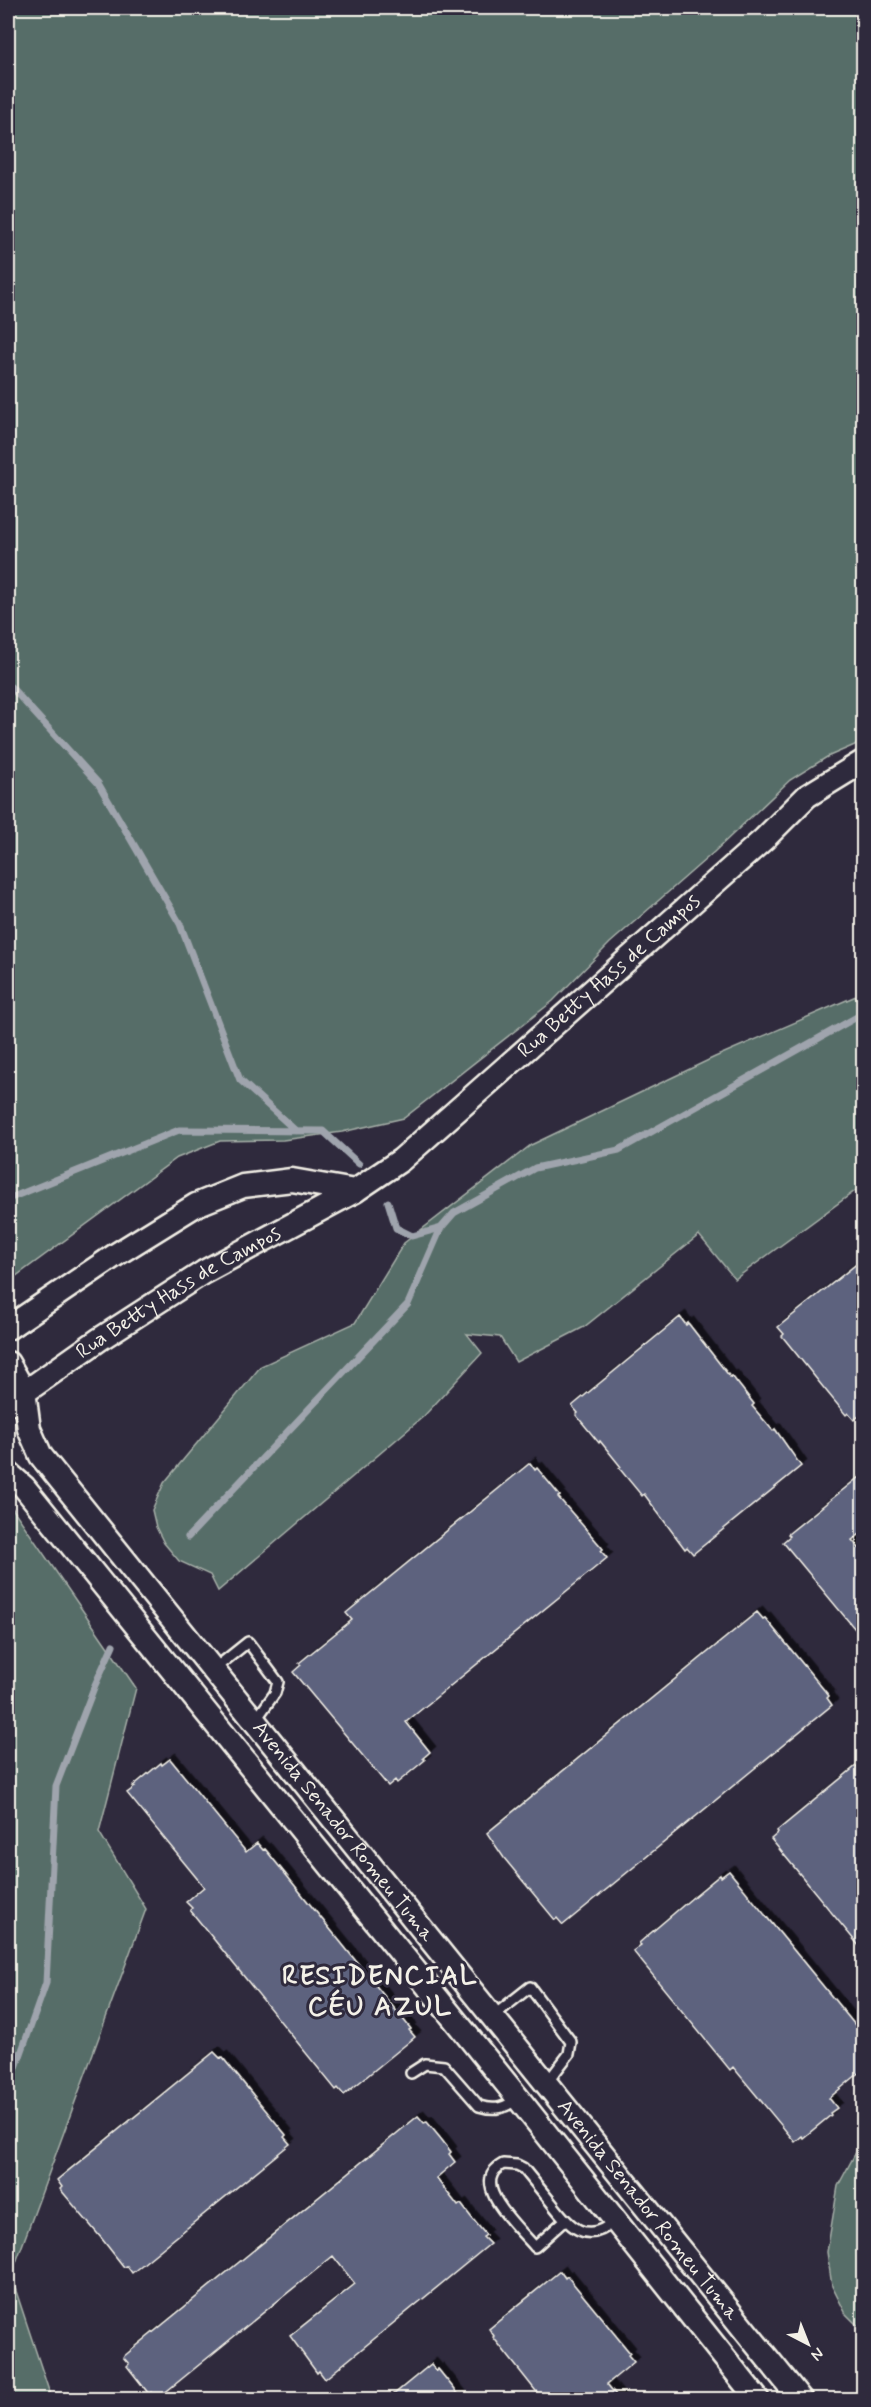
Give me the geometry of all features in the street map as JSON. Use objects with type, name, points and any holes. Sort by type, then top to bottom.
[{"type":"street","name":"Rua Betty Hass de Campos","points":[[16,1397],[204,1272],[355,1191],[401,1160],[764,839],[807,796],[864,761]]},
{"type":"street","points":[[8,1328],[117,1254],[196,1205],[243,1186],[292,1180],[355,1191]]},
{"type":"street","points":[[8,1363],[16,1397]]},
{"type":"street","name":"Avenida Senador Romeu Tuma","points":[[16,1397],[41,1456],[801,2400]]},
{"type":"street","name":"Avenida Senador Romeu Tuma","points":[[8,1473],[32,1496],[518,2098],[758,2400]]},
{"type":"lane","points":[[213,1670],[248,1642],[278,1682],[275,1694],[255,1722]]},
{"type":"lane","points":[[492,2017],[530,1987],[571,2042],[569,2054],[546,2084]]},
{"type":"lane","points":[[411,2073],[425,2064],[444,2066],[479,2106],[488,2109],[505,2107],[518,2098]]},
{"type":"lane","points":[[565,2220],[535,2247],[493,2196],[489,2181],[496,2168],[510,2163],[523,2168],[565,2220],[577,2229],[591,2232],[600,2230],[614,2221]]},
{"type":"green space","points":[[8,8],[863,8],[864,741],[827,757],[790,780],[714,852],[610,943],[553,1001],[404,1118],[342,1132],[283,1140],[220,1141],[177,1158],[8,1282]]},
{"type":"green space","points":[[863,993],[863,1185],[735,1279],[699,1235],[584,1327],[516,1362],[500,1337],[467,1334],[482,1353],[424,1416],[218,1591],[210,1575],[179,1561],[164,1543],[156,1527],[152,1510],[164,1483],[261,1366],[355,1323],[404,1243],[531,1145],[715,1057]]},
{"type":"green space","points":[[8,1502],[136,1688],[99,1832],[146,1909],[11,2276],[52,2400],[8,2399]]},
{"type":"green space","points":[[863,2139],[863,2331],[846,2314],[832,2286],[827,2252],[838,2186]]},
{"type":"building","points":[[864,1258],[864,1412],[854,1420],[848,1413],[846,1415],[823,1387],[782,1336],[784,1334],[778,1327]]},
{"type":"building","points":[[680,1317],[686,1325],[688,1323],[730,1377],[732,1376],[754,1404],[752,1406],[773,1431],[775,1429],[801,1466],[693,1554],[687,1547],[685,1549],[644,1494],[642,1496],[600,1441],[599,1443],[576,1415],[578,1413],[572,1406]]},
{"type":"building","points":[[530,1463],[535,1470],[537,1468],[560,1496],[558,1497],[603,1549],[601,1551],[607,1558],[406,1722],[430,1752],[423,1758],[425,1760],[397,1783],[395,1780],[388,1786],[293,1672],[301,1665],[299,1663],[352,1620],[346,1613]]},
{"type":"building","points":[[864,1473],[864,1531],[852,1540],[864,1554],[864,1640],[783,1542],[790,1536],[788,1534]]},
{"type":"building","points":[[757,1612],[763,1619],[765,1618],[829,1696],[827,1698],[832,1705],[563,1925],[557,1918],[555,1920],[504,1858],[487,1833]]},
{"type":"building","points":[[170,1759],[246,1852],[257,1843],[263,1850],[265,1849],[411,2029],[409,2030],[415,2037],[344,2095],[338,2088],[336,2090],[190,1910],[192,1908],[186,1902],[204,1887],[127,1793],[161,1763],[162,1765]]},
{"type":"building","points":[[856,1766],[864,1775],[864,1952],[771,1839],[778,1833],[777,1831]]},
{"type":"building","points":[[729,1871],[864,2036],[864,2069],[829,2098],[837,2108],[830,2113],[831,2115],[795,2142],[733,2067],[730,2070],[633,1951],[641,1945],[639,1943],[692,1898],[720,1875],[721,1877]]},
{"type":"building","points":[[214,2052],[220,2058],[222,2057],[286,2135],[284,2137],[290,2144],[132,2273],[127,2266],[124,2267],[60,2189],[62,2187],[57,2180]]},
{"type":"building","points":[[418,2116],[424,2123],[427,2122],[441,2139],[455,2162],[436,2178],[458,2206],[461,2204],[486,2235],[483,2237],[490,2244],[325,2379],[319,2371],[317,2373],[290,2336],[355,2284],[333,2256],[157,2399],[151,2392],[149,2394],[127,2366],[129,2364],[123,2357]]},
{"type":"building","points":[[560,2271],[565,2278],[567,2276],[630,2353],[628,2355],[634,2362],[607,2384],[620,2400],[543,2400],[489,2329]]},
{"type":"building","points":[[431,2364],[437,2371],[438,2369],[463,2400],[387,2400]]},
{"type":"waterway","points":[[8,686],[98,783],[180,924],[240,1080],[296,1131]]},
{"type":"waterway","points":[[388,1202],[396,1228],[412,1236],[441,1228],[454,1213],[535,1168],[619,1150],[864,1013]]},
{"type":"waterway","points":[[8,1199],[179,1130],[323,1131],[359,1164]]},
{"type":"waterway","points":[[188,1537],[408,1304],[441,1228]]},
{"type":"waterway","points":[[8,2090],[46,1983],[56,1786],[113,1645]]},
{"type":"district","name":"RESIDENCIAL CÉU AZUL","points":[[380,1992]]}]
